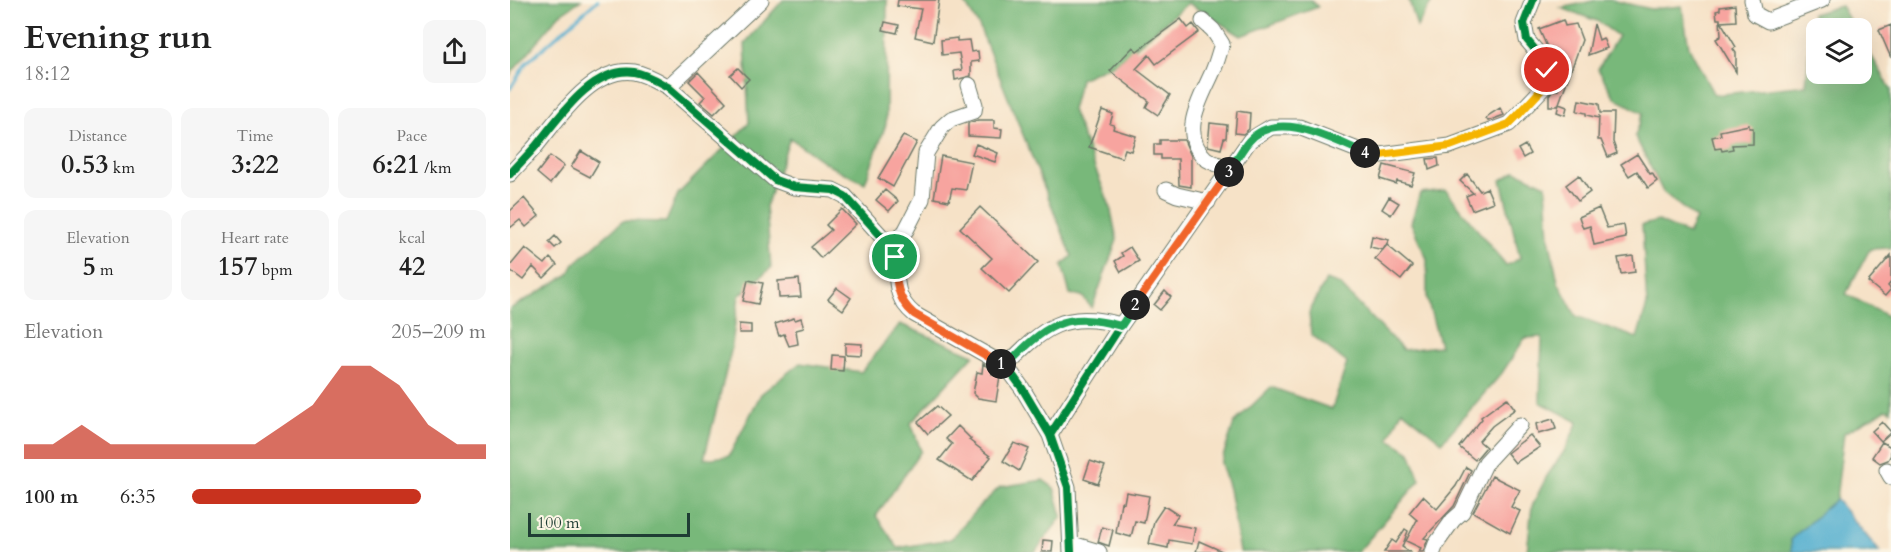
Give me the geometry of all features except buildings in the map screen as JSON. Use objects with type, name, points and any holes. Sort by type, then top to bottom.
[{"type":"street","points":[[668,87],[760,0]]},
{"type":"street","points":[[1050,435],[1121,326],[1250,140],[1271,127],[1299,127],[1372,156],[1450,146],[1509,124],[1544,87],[1547,70],[1542,58],[1527,40],[1524,23],[1533,0]]},
{"type":"street","points":[[1752,0],[1755,14],[1768,21],[1822,0]]},
{"type":"street","points":[[1203,21],[1213,30],[1222,44],[1214,69],[1195,108],[1192,128],[1197,146],[1206,159],[1231,169]]},
{"type":"street","points":[[510,174],[570,103],[593,84],[616,73],[634,72],[652,77],[668,87],[775,180],[794,187],[833,190],[845,195],[892,248],[899,295],[904,306],[914,314],[1006,366],[1022,388],[1050,435],[1068,487],[1072,548],[1099,552]]},
{"type":"street","points":[[892,248],[906,230],[922,199],[926,153],[942,127],[951,120],[974,111],[975,105],[969,85]]},
{"type":"street","points":[[1166,190],[1208,202]]},
{"type":"street","points":[[1006,366],[1031,340],[1055,325],[1075,319],[1101,320],[1121,326]]},
{"type":"street","points":[[1433,552],[1447,528],[1462,512],[1486,462],[1520,425]]},
{"type":"green space","points":[[510,0],[581,0],[559,15],[510,75]]},
{"type":"green space","points":[[783,0],[887,0],[886,124],[865,183],[830,166],[790,138],[766,206],[771,268],[739,296],[731,351],[704,459],[729,456],[761,394],[800,363],[861,372],[900,324],[974,355],[911,423],[921,451],[876,516],[898,548],[951,539],[1000,487],[1043,480],[1054,488],[1062,516],[1035,552],[510,552],[510,309],[568,275],[574,264],[623,221],[666,222],[678,194],[749,123],[745,43]]},
{"type":"green space","points":[[963,0],[1311,0],[1318,7],[1241,36],[1188,3],[1118,62],[1080,79],[1072,110],[1110,206],[1117,240],[1092,308],[1082,296],[1070,294],[1062,265],[1072,256],[979,26]]},
{"type":"green space","points":[[1409,0],[1433,0],[1417,27]]},
{"type":"green space","points":[[1597,0],[1611,0],[1651,9],[1682,6],[1689,47],[1714,95],[1806,84],[1872,84],[1872,57],[1891,89],[1891,248],[1870,249],[1846,294],[1891,318],[1891,411],[1887,409],[1844,433],[1836,499],[1791,539],[1792,552],[1527,552],[1532,506],[1547,476],[1565,450],[1578,422],[1540,402],[1542,337],[1525,338],[1502,373],[1442,442],[1402,410],[1389,439],[1410,452],[1420,480],[1358,552],[1240,552],[1229,489],[1221,463],[1234,423],[1271,387],[1332,409],[1347,363],[1311,334],[1309,313],[1326,280],[1340,285],[1403,350],[1440,346],[1427,298],[1427,259],[1411,223],[1420,193],[1446,190],[1506,266],[1520,258],[1501,180],[1516,171],[1546,185],[1549,238],[1558,282],[1576,316],[1637,338],[1647,305],[1642,225],[1658,221],[1688,234],[1696,219],[1663,192],[1635,136],[1643,113],[1615,98],[1598,69],[1618,36],[1597,21],[1561,8]]},
{"type":"green space","points":[[1841,6],[1848,18],[1812,18],[1812,14]]},
{"type":"water","points":[[1836,499],[1880,552],[1792,552],[1791,539]]},
{"type":"waterway","points":[[510,89],[526,63],[598,0]]},
{"type":"cycle path","points":[[1050,435],[1121,325],[1250,140],[1271,127],[1299,127],[1373,156],[1450,146],[1509,124],[1544,87],[1547,70],[1542,58],[1527,40],[1524,23],[1533,0]]},
{"type":"cycle path","points":[[510,174],[565,109],[590,86],[604,77],[619,72],[634,72],[668,87],[775,180],[794,187],[833,190],[845,196],[892,248],[897,283],[906,306],[914,314],[1006,366],[1022,388],[1050,435],[1068,487],[1071,552]]},
{"type":"route","points":[[895,257],[896,279],[904,306],[914,314],[1006,366],[1031,340],[1055,325],[1075,319],[1101,320],[1121,326],[1250,140],[1271,127],[1299,127],[1372,156],[1450,146],[1509,124],[1544,87],[1547,70]]}]
